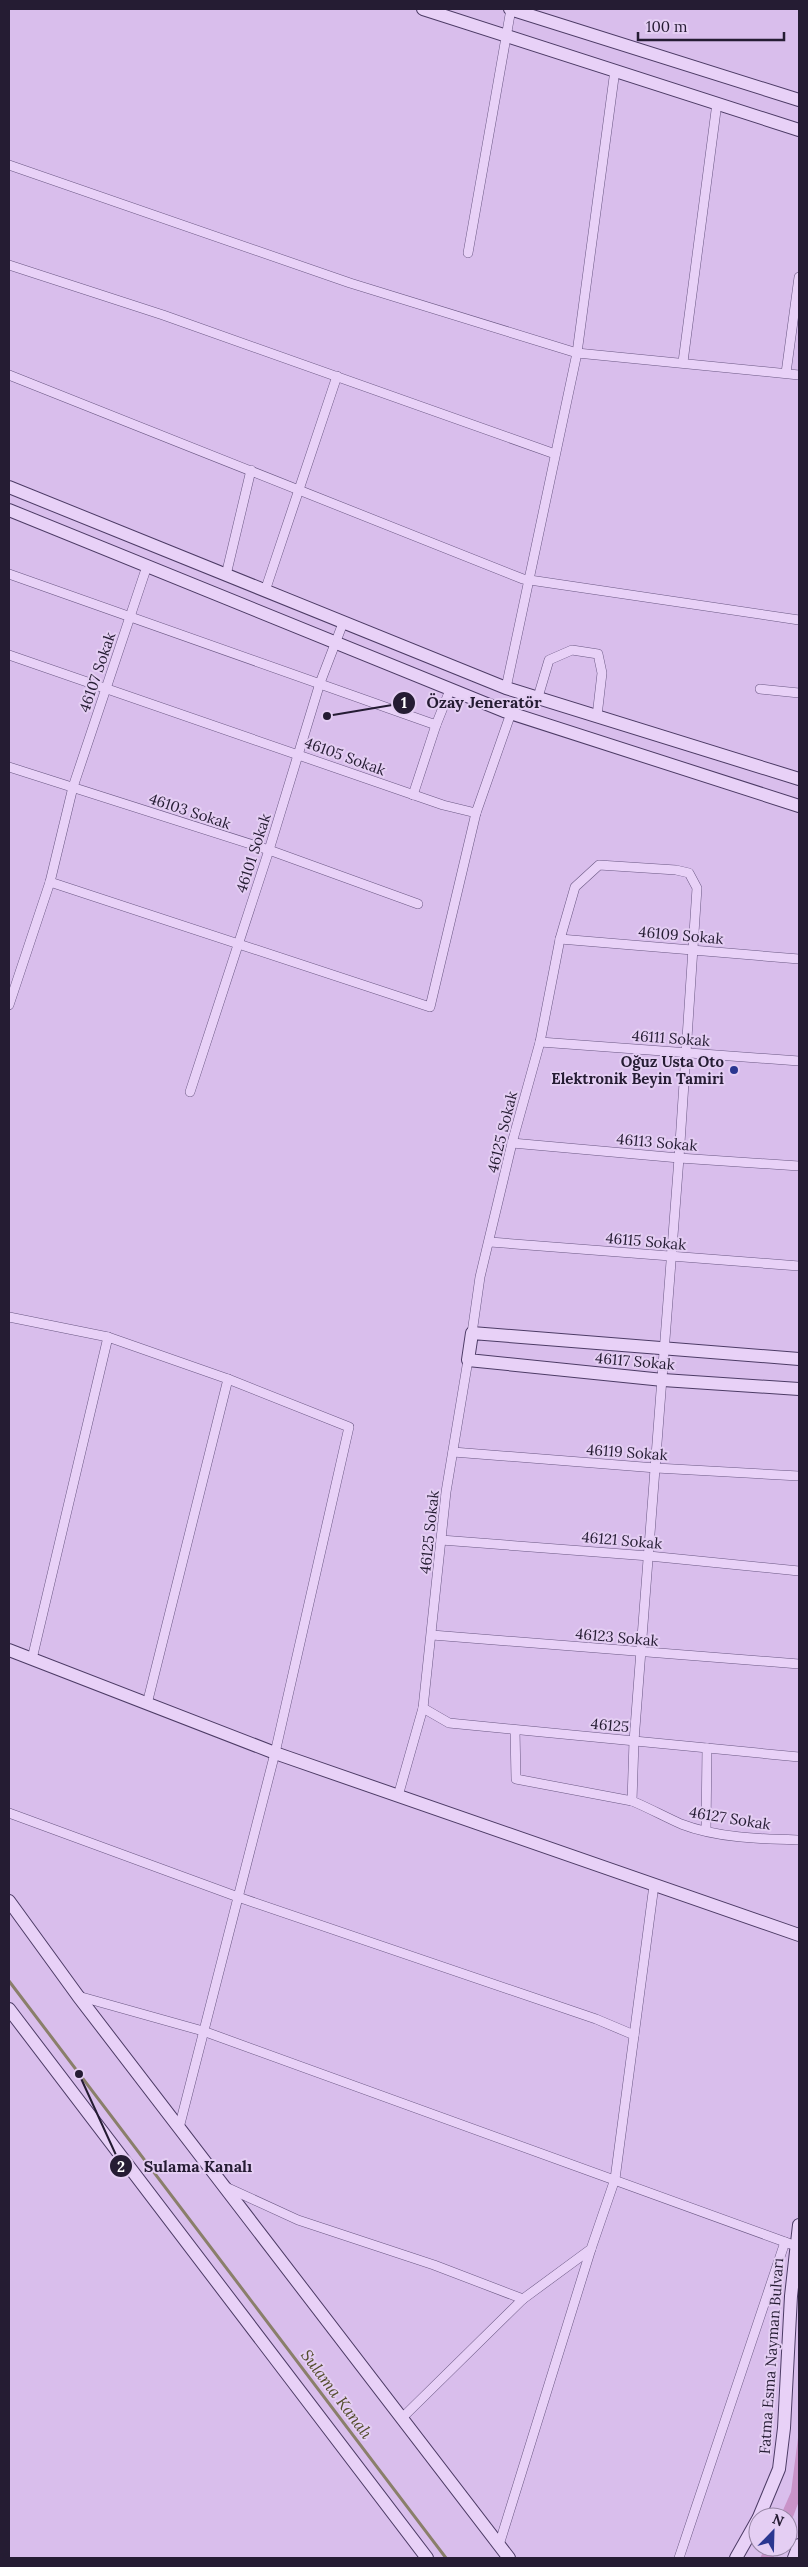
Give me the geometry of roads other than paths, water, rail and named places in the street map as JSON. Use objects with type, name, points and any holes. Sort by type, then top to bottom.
[{"type":"street","points":[[423,9],[506,34],[799,130]]},
{"type":"street","points":[[468,253],[510,9],[799,100]]},
{"type":"street","points":[[506,688],[554,454],[578,353],[615,70]]},
{"type":"street","points":[[682,362],[717,103]]},
{"type":"street","points":[[9,165],[350,283],[578,353],[799,374]]},
{"type":"street","points":[[9,265],[163,315],[554,454]]},
{"type":"street","points":[[786,373],[799,277]]},
{"type":"street","points":[[9,375],[523,579],[799,620]]},
{"type":"street","points":[[265,591],[337,376]]},
{"type":"street","points":[[226,575],[251,470]]},
{"type":"street","points":[[9,486],[506,688],[799,779]]},
{"type":"street","points":[[9,510],[450,690],[511,713],[799,806]]},
{"type":"street","name":"46107 Sokak","points":[[9,1005],[50,882],[73,787],[147,566]]},
{"type":"street","points":[[9,574],[436,725]]},
{"type":"street","name":"46101 Sokak","points":[[190,1092],[269,850],[320,684],[343,623]]},
{"type":"street","points":[[538,697],[550,660],[572,650],[598,654],[602,673],[597,716]]},
{"type":"street","name":"46105 Sokak","points":[[9,655],[413,795],[476,813]]},
{"type":"street","points":[[760,689],[799,693]]},
{"type":"street","points":[[413,795],[436,725],[450,690]]},
{"type":"street","points":[[50,882],[430,1007],[476,813],[511,713]]},
{"type":"street","name":"46103 Sokak","points":[[9,767],[269,850],[418,904]]},
{"type":"street","name":"46125 Sokak","points":[[472,1333],[480,1277],[490,1242],[512,1143],[540,1042],[560,939],[575,887],[599,865],[676,870],[689,873],[697,888],[663,1380],[634,1741]]},
{"type":"street","name":"46109 Sokak","points":[[560,939],[799,959]]},
{"type":"street","name":"46111 Sokak","points":[[540,1042],[799,1061]]},
{"type":"street","name":"46113 Sokak","points":[[512,1143],[679,1158],[799,1166]]},
{"type":"street","name":"46115 Sokak","points":[[490,1242],[799,1266]]},
{"type":"street","points":[[9,1317],[108,1338],[228,1378],[349,1427],[275,1754],[179,2128]]},
{"type":"street","points":[[468,1360],[472,1333]]},
{"type":"street","name":"46117 Sokak","points":[[472,1333],[799,1359]]},
{"type":"street","points":[[32,1659],[108,1338]]},
{"type":"street","name":"46125 Sokak","points":[[398,1796],[423,1708],[441,1540],[468,1360]]},
{"type":"street","name":"46117 Sokak","points":[[468,1360],[663,1380],[799,1389]]},
{"type":"street","points":[[147,1704],[228,1378]]},
{"type":"street","name":"46119 Sokak","points":[[453,1452],[656,1468],[799,1476]]},
{"type":"street","name":"46121 Sokak","points":[[441,1540],[649,1556],[799,1571]]},
{"type":"street","name":"46123 Sokak","points":[[432,1635],[799,1664]]},
{"type":"street","points":[[9,1650],[275,1754],[799,1935]]},
{"type":"street","name":"46125","points":[[423,1708],[450,1724],[799,1757]]},
{"type":"street","name":"46127 Sokak","points":[[515,1730],[516,1779],[632,1801],[682,1824],[706,1830],[757,1839],[799,1840]]},
{"type":"street","points":[[632,1801],[634,1741]]},
{"type":"street","points":[[706,1830],[707,1748]]},
{"type":"street","points":[[9,1813],[238,1897],[596,2019],[634,2035]]},
{"type":"street","points":[[499,2545],[591,2249],[615,2179],[654,1885]]},
{"type":"street","points":[[9,1901],[78,1996],[509,2558]]},
{"type":"street","points":[[78,1996],[203,2031],[794,2245],[678,2558]]},
{"type":"street","points":[[9,2009],[427,2558]]},
{"type":"street","points":[[224,2186],[298,2220],[434,2265],[522,2300]]},
{"type":"street","name":"Fatma Esma Nayman Bulvarı","points":[[763,2507],[779,2469],[784,2428],[794,2245],[799,2225]]},
{"type":"street","points":[[402,2418],[522,2300],[591,2249]]},
{"type":"street","name":"Fatma Esma Nayman Bulvarı","points":[[736,2558],[748,2536]]},
{"type":"street","points":[[794,2558],[799,2545]]},
{"type":"waterway","name":"Sulama Kanalı","points":[[9,1981],[446,2558]]},
{"type":"place","name":"Özay Jeneratör","points":[[327,716]]},
{"type":"place","name":"Oğuz Usta Oto Elektronik Beyin Tamiri","points":[[734,1070]]},
{"type":"place","name":"Sulama Kanalı","points":[[79,2074]]}]
